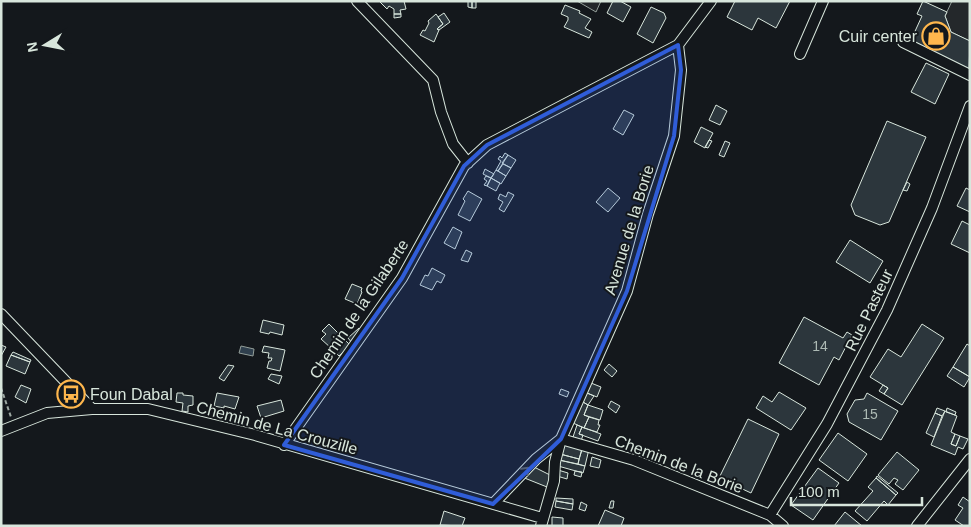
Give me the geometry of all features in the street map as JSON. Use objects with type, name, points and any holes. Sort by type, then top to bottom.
[{"type":"street","points":[[357,1],[433,80],[440,112],[454,144],[468,163]]},
{"type":"street","points":[[678,45],[711,1]]},
{"type":"street","points":[[800,54],[823,1]]},
{"type":"street","points":[[903,42],[970,75]]},
{"type":"street","name":"Chemin de la Gilaberte","points":[[284,445],[402,278],[464,166],[487,145],[678,45]]},
{"type":"street","name":"Avenue de la Borie","points":[[541,522],[554,481],[556,462],[562,439],[627,291],[648,214],[674,136],[681,70],[678,45]]},
{"type":"street","name":"Rue Pasteur","points":[[770,516],[827,424],[891,302],[932,208],[970,106]]},
{"type":"street","points":[[1,314],[92,410]]},
{"type":"street","name":"Chemin de La Crouzille","points":[[1,431],[47,413],[148,409],[254,435],[493,504],[541,522]]},
{"type":"street","points":[[493,504],[536,459],[562,439]]},
{"type":"street","name":"Chemin de la Borie","points":[[562,439],[634,460],[770,516],[783,526]]},
{"type":"street","points":[[917,526],[970,459]]},
{"type":"path","points":[[1,388],[14,426]]},
{"type":"highlighted area","points":[[678,45],[681,70],[674,136],[627,291],[561,439],[493,504],[284,445],[402,278],[464,166],[487,145]]},
{"type":"shaded area","points":[[577,1],[601,1],[596,12]]},
{"type":"shaded area","points":[[952,1],[970,1],[970,41],[951,32],[945,16]]},
{"type":"water","points":[[241,346],[254,349],[253,356],[239,353]]},
{"type":"building","points":[[379,1],[404,1],[406,9],[400,10],[401,14],[394,14],[394,9],[389,6],[387,9]]},
{"type":"building","points":[[468,1],[472,1],[472,8],[468,7]]},
{"type":"building","points":[[472,1],[476,1],[476,8],[472,8]]},
{"type":"building","points":[[613,1],[620,1],[631,7],[623,22],[607,13]]},
{"type":"building","points":[[735,1],[790,1],[776,28],[758,18],[752,30],[727,17]]},
{"type":"building","name":"Cuir center","points":[[923,1],[947,12],[945,16],[951,32],[970,41],[969,70],[911,40],[922,16],[917,14]]},
{"type":"building","points":[[565,5],[580,11],[579,13],[591,19],[585,28],[592,32],[589,38],[564,27],[568,20],[568,17],[561,14]]},
{"type":"building","points":[[651,7],[664,13],[666,18],[653,43],[637,34]]},
{"type":"building","points":[[444,13],[450,22],[439,30],[437,29],[443,24],[438,17]]},
{"type":"building","points":[[394,14],[401,14],[401,17],[394,18]]},
{"type":"building","points":[[436,14],[443,24],[437,29],[439,30],[434,42],[420,35],[423,30],[425,31],[429,23],[428,21]]},
{"type":"building","points":[[926,63],[949,74],[935,104],[911,92]]},
{"type":"building","points":[[716,105],[727,111],[720,125],[709,120]]},
{"type":"building","points":[[624,110],[634,115],[623,135],[613,129]]},
{"type":"building","points":[[887,121],[926,137],[889,222],[880,225],[855,215],[851,205]]},
{"type":"building","points":[[701,127],[713,133],[705,148],[694,142]]},
{"type":"building","points":[[709,140],[712,141],[708,148],[705,147]]},
{"type":"building","points":[[725,141],[730,143],[724,157],[719,155]]},
{"type":"building","points":[[505,153],[508,155],[498,171],[496,170],[501,161],[498,159],[500,156],[502,158]]},
{"type":"building","points":[[508,155],[516,160],[511,168],[502,163]]},
{"type":"building","points":[[503,164],[511,168],[506,176],[498,171]]},
{"type":"building","points":[[485,169],[494,174],[491,178],[483,174]]},
{"type":"building","points":[[496,170],[506,176],[501,184],[491,178]]},
{"type":"building","points":[[486,176],[491,178],[487,186],[484,185],[487,181],[484,179]]},
{"type":"building","points":[[491,178],[500,183],[496,191],[487,186]]},
{"type":"building","points":[[907,182],[910,184],[907,191],[903,190]]},
{"type":"building","points":[[608,188],[620,198],[608,212],[596,202]]},
{"type":"building","points":[[966,188],[970,190],[970,212],[957,206]]},
{"type":"building","points":[[468,191],[482,199],[470,221],[458,215],[465,201],[463,199]]},
{"type":"building","points":[[508,192],[514,195],[504,212],[499,209],[503,202],[498,199],[500,194],[506,197]]},
{"type":"building","points":[[962,221],[970,225],[970,253],[951,244]]},
{"type":"building","points":[[453,227],[462,232],[455,249],[444,243]]},
{"type":"building","points":[[850,240],[883,261],[870,283],[836,262]]},
{"type":"building","points":[[466,250],[472,253],[468,262],[461,260]]},
{"type":"building","points":[[432,268],[445,275],[441,283],[437,281],[432,290],[420,285],[425,275],[428,276]]},
{"type":"building","points":[[352,284],[362,288],[357,304],[345,299]]},
{"type":"building","points":[[804,317],[843,338],[847,332],[852,335],[839,360],[834,357],[819,385],[779,363]]},
{"type":"building","points":[[263,320],[284,325],[282,335],[260,332]]},
{"type":"building","points":[[329,324],[342,337],[331,348],[321,339],[326,334],[322,331]]},
{"type":"building","points":[[922,324],[944,338],[902,405],[884,394],[888,388],[870,377],[888,349],[901,357]]},
{"type":"building","points":[[359,328],[363,332],[352,343],[348,338]]},
{"type":"building","points":[[342,337],[350,345],[339,356],[331,348]]},
{"type":"building","points":[[967,344],[970,346],[970,377],[953,367]]},
{"type":"building","points":[[1,345],[6,347],[1,356]]},
{"type":"building","points":[[264,346],[285,350],[280,371],[267,368],[272,358],[268,358],[269,353],[262,352]]},
{"type":"building","points":[[13,352],[31,360],[30,362],[11,355]]},
{"type":"building","points":[[11,355],[30,362],[25,374],[6,366]]},
{"type":"building","points":[[609,364],[617,371],[612,377],[604,370]]},
{"type":"building","points":[[228,365],[234,366],[224,381],[219,378]]},
{"type":"building","points":[[953,367],[970,377],[964,387],[947,376]]},
{"type":"building","points":[[271,374],[282,376],[279,384],[268,379]]},
{"type":"building","points":[[591,383],[601,387],[597,397],[587,393]]},
{"type":"building","points":[[21,385],[31,389],[26,403],[15,397]]},
{"type":"building","points":[[883,385],[888,388],[884,394],[879,391]]},
{"type":"building","points":[[561,389],[569,392],[567,397],[559,394]]},
{"type":"building","points":[[779,392],[806,408],[791,430],[756,408],[763,396],[772,402]]},
{"type":"building","points":[[177,393],[193,396],[193,405],[188,406],[188,412],[182,411],[183,403],[176,402]]},
{"type":"building","points":[[217,393],[239,397],[235,409],[214,406]]},
{"type":"building","points":[[587,393],[594,396],[588,405],[583,402]]},
{"type":"building","points":[[867,393],[898,411],[881,440],[849,422],[847,414],[855,400],[864,399]]},
{"type":"building","points":[[281,400],[284,411],[261,418],[257,406]]},
{"type":"building","points":[[611,401],[620,406],[616,413],[608,407]]},
{"type":"building","points":[[583,402],[588,405],[584,415],[589,417],[584,428],[573,423]]},
{"type":"building","points":[[588,405],[603,410],[600,420],[584,415]]},
{"type":"building","points":[[937,408],[945,411],[942,416],[935,413]]},
{"type":"building","points":[[947,408],[956,412],[955,415],[946,412]]},
{"type":"building","points":[[945,411],[957,416],[951,432],[955,434],[951,444],[956,446],[960,436],[968,439],[963,449],[958,447],[955,455],[931,445]]},
{"type":"building","points":[[935,413],[942,416],[934,437],[926,433]]},
{"type":"building","points":[[589,417],[599,420],[598,425],[600,425],[597,432],[584,428]]},
{"type":"building","points":[[748,419],[779,434],[751,493],[719,478]]},
{"type":"building","points":[[577,425],[582,427],[579,434],[583,435],[581,441],[573,437]]},
{"type":"building","points":[[582,427],[601,434],[598,441],[579,434]]},
{"type":"building","points":[[838,433],[867,454],[848,481],[819,460]]},
{"type":"building","points":[[955,434],[960,436],[956,446],[951,444]]},
{"type":"building","points":[[562,444],[582,450],[579,459],[560,454]]},
{"type":"building","points":[[582,448],[589,449],[585,466],[578,464]]},
{"type":"building","points":[[897,452],[919,470],[903,490],[895,484],[898,480],[894,478],[889,484],[878,475]]},
{"type":"building","points":[[560,454],[579,459],[578,464],[559,460]]},
{"type":"building","points":[[592,457],[601,460],[599,468],[590,466]]},
{"type":"building","points":[[559,460],[585,466],[583,473],[558,466]]},
{"type":"building","points":[[532,466],[552,476],[547,487],[522,477]]},
{"type":"building","points":[[818,468],[839,483],[813,520],[791,505]]},
{"type":"building","points":[[558,470],[568,473],[567,479],[557,476]]},
{"type":"building","points":[[575,471],[582,472],[581,477],[574,475]]},
{"type":"building","points":[[877,476],[898,493],[896,495],[876,478]]},
{"type":"building","points":[[876,478],[896,495],[888,505],[884,501],[867,521],[855,511],[873,491],[868,487]]},
{"type":"building","points":[[963,497],[970,502],[970,526],[964,526],[955,520],[963,508],[958,505]]},
{"type":"building","points":[[556,498],[573,499],[573,504],[556,501]]},
{"type":"building","points":[[556,501],[573,504],[572,510],[555,507]]},
{"type":"building","points":[[611,501],[614,501],[613,508],[609,508]]},
{"type":"building","points":[[581,502],[587,505],[585,511],[579,509]]},
{"type":"building","points":[[605,510],[624,518],[621,526],[598,526]]},
{"type":"building","points":[[444,511],[465,518],[462,526],[440,525]]},
{"type":"building","points":[[845,512],[862,526],[834,526]]},
{"type":"building","points":[[552,517],[563,518],[563,526],[552,526]]},
{"type":"place","name":"Cuir center","points":[[936,36]]},
{"type":"place","name":"Foun Dabal","points":[[71,394]]}]
